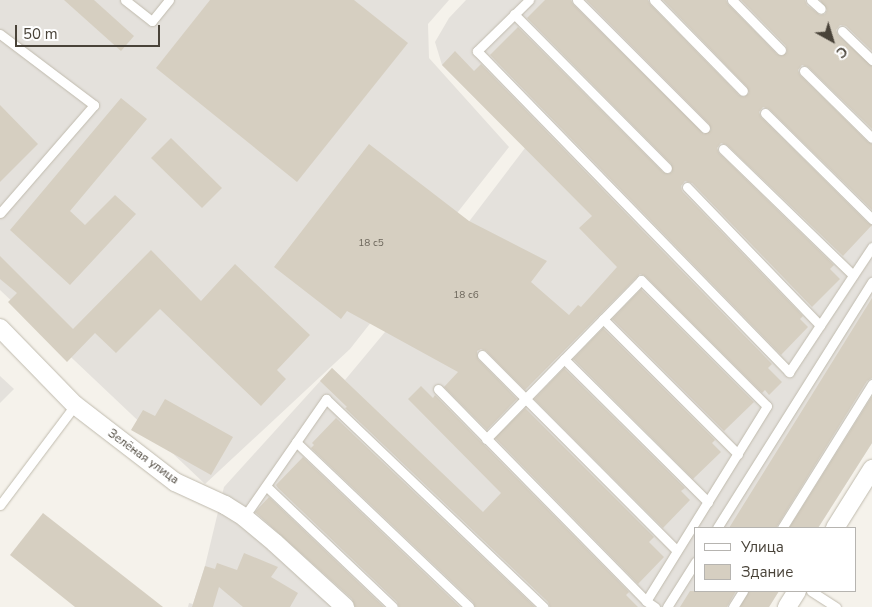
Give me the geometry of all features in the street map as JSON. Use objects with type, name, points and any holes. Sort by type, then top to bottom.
[{"type":"street","name":"Зелёная улица","points":[[0,328],[74,405],[175,482],[225,504],[244,517],[275,542],[345,607]]},
{"type":"street","points":[[836,527],[872,468]]},
{"type":"street","points":[[787,607],[796,592]]},
{"type":"lane","points":[[125,0],[152,21],[169,0]]},
{"type":"lane","points":[[529,0],[477,51],[789,372],[872,247]]},
{"type":"lane","points":[[577,0],[705,128]]},
{"type":"lane","points":[[654,0],[743,91]]},
{"type":"lane","points":[[732,0],[781,50]]},
{"type":"lane","points":[[811,0],[821,10]]},
{"type":"lane","points":[[514,14],[667,168]]},
{"type":"lane","points":[[842,31],[872,60]]},
{"type":"lane","points":[[0,34],[94,105],[0,213]]},
{"type":"lane","points":[[804,70],[872,138]]},
{"type":"lane","points":[[765,113],[872,219]]},
{"type":"lane","points":[[723,149],[853,275]]},
{"type":"lane","points":[[687,187],[820,325]]},
{"type":"lane","points":[[486,438],[641,280],[767,406],[646,601]]},
{"type":"lane","points":[[718,527],[872,282]]},
{"type":"lane","points":[[603,319],[738,454]]},
{"type":"lane","points":[[482,355],[677,551]]},
{"type":"lane","points":[[564,359],[708,502]]},
{"type":"lane","points":[[783,527],[872,384]]},
{"type":"lane","points":[[438,389],[646,601],[655,607]]},
{"type":"lane","points":[[244,517],[326,399],[544,607]]},
{"type":"lane","points":[[0,505],[74,405]]},
{"type":"lane","points":[[296,442],[469,607]]},
{"type":"lane","points":[[266,486],[393,607]]},
{"type":"lane","points":[[667,607],[694,564]]},
{"type":"lane","points":[[733,607],[742,592]]},
{"type":"lane","points":[[813,592],[836,607]]},
{"type":"shaded area","points":[[0,0],[449,0],[428,24],[429,58],[509,147],[350,349],[205,484],[0,290]]},
{"type":"shaded area","points":[[466,0],[872,0],[872,443],[819,527],[694,527],[694,592],[778,592],[769,607],[188,607],[189,603],[193,604],[205,566],[224,487],[332,368],[345,380],[385,332],[525,148],[442,65],[435,42],[449,18]]},
{"type":"shaded area","points":[[0,376],[14,389],[0,403]]},
{"type":"building","points":[[64,0],[94,0],[134,36],[121,51]]},
{"type":"building","points":[[210,0],[354,0],[408,43],[297,182],[156,68]]},
{"type":"building","points":[[545,0],[571,0],[704,134],[711,130],[709,124],[586,0],[648,0],[739,95],[744,97],[749,93],[747,87],[663,0],[726,0],[777,54],[782,56],[787,52],[786,46],[741,0],[805,0],[807,5],[820,15],[825,14],[827,10],[820,0],[872,0],[872,51],[846,26],[840,25],[836,30],[838,35],[872,66],[872,129],[808,67],[802,65],[798,70],[800,75],[872,144],[872,210],[769,109],[763,107],[759,112],[761,117],[872,225],[843,256],[727,145],[721,143],[717,148],[719,153],[834,265],[830,269],[840,279],[812,307],[692,183],[685,181],[681,186],[682,191],[803,316],[800,319],[808,327],[781,355],[490,55],[518,27],[663,172],[668,174],[672,172],[671,164],[527,18]]},
{"type":"building","points":[[455,51],[474,71],[481,64],[772,364],[768,368],[782,382],[769,395],[765,390],[762,393],[645,276],[640,274],[525,390],[486,351],[481,349],[477,351],[478,359],[517,399],[487,430],[444,387],[458,372],[347,311],[341,319],[274,267],[369,144],[469,221],[547,261],[531,282],[569,315],[578,305],[581,307],[617,267],[579,228],[592,216],[442,65]]},
{"type":"building","points":[[121,98],[147,119],[70,211],[85,225],[115,195],[136,214],[70,285],[10,230]]},
{"type":"building","points":[[0,105],[38,144],[0,182]]},
{"type":"building","points":[[171,138],[222,188],[202,208],[151,158]]},
{"type":"building","points":[[151,250],[201,301],[235,264],[310,335],[277,370],[286,379],[261,406],[160,309],[116,353],[95,333],[67,362],[8,302],[17,293],[0,279],[0,256],[73,329]]},
{"type":"building","points":[[641,289],[754,402],[724,431],[612,319]]},
{"type":"building","points":[[872,298],[872,378],[867,381],[777,527],[730,527]]},
{"type":"building","points":[[603,328],[715,440],[712,443],[721,452],[693,479],[573,359]]},
{"type":"building","points":[[332,368],[483,512],[501,493],[408,399],[421,386],[433,398],[435,395],[629,592],[626,595],[638,607],[550,607],[548,602],[345,408],[347,407],[320,381]]},
{"type":"building","points":[[564,368],[685,488],[681,491],[690,500],[663,528],[534,399]]},
{"type":"building","points":[[872,396],[872,443],[819,527],[790,527]]},
{"type":"building","points":[[165,399],[233,437],[211,475],[131,430],[143,410],[155,416]]},
{"type":"building","points":[[525,408],[654,537],[649,542],[664,557],[638,584],[495,438]]},
{"type":"building","points":[[336,418],[535,607],[475,607],[473,602],[311,448],[314,445],[312,443]]},
{"type":"building","points":[[303,457],[460,607],[399,607],[397,602],[276,485]]},
{"type":"building","points":[[269,497],[384,607],[355,607],[352,599],[255,512]]},
{"type":"building","points":[[43,513],[163,607],[75,607],[10,555]]},
{"type":"building","points":[[244,553],[278,567],[271,577],[298,593],[290,607],[243,607],[219,587],[213,607],[192,607],[205,566],[215,569],[217,563],[237,570]]},
{"type":"building","points":[[690,591],[735,592],[727,607],[680,607]]},
{"type":"building","points":[[748,592],[778,592],[769,607],[740,607]]}]
